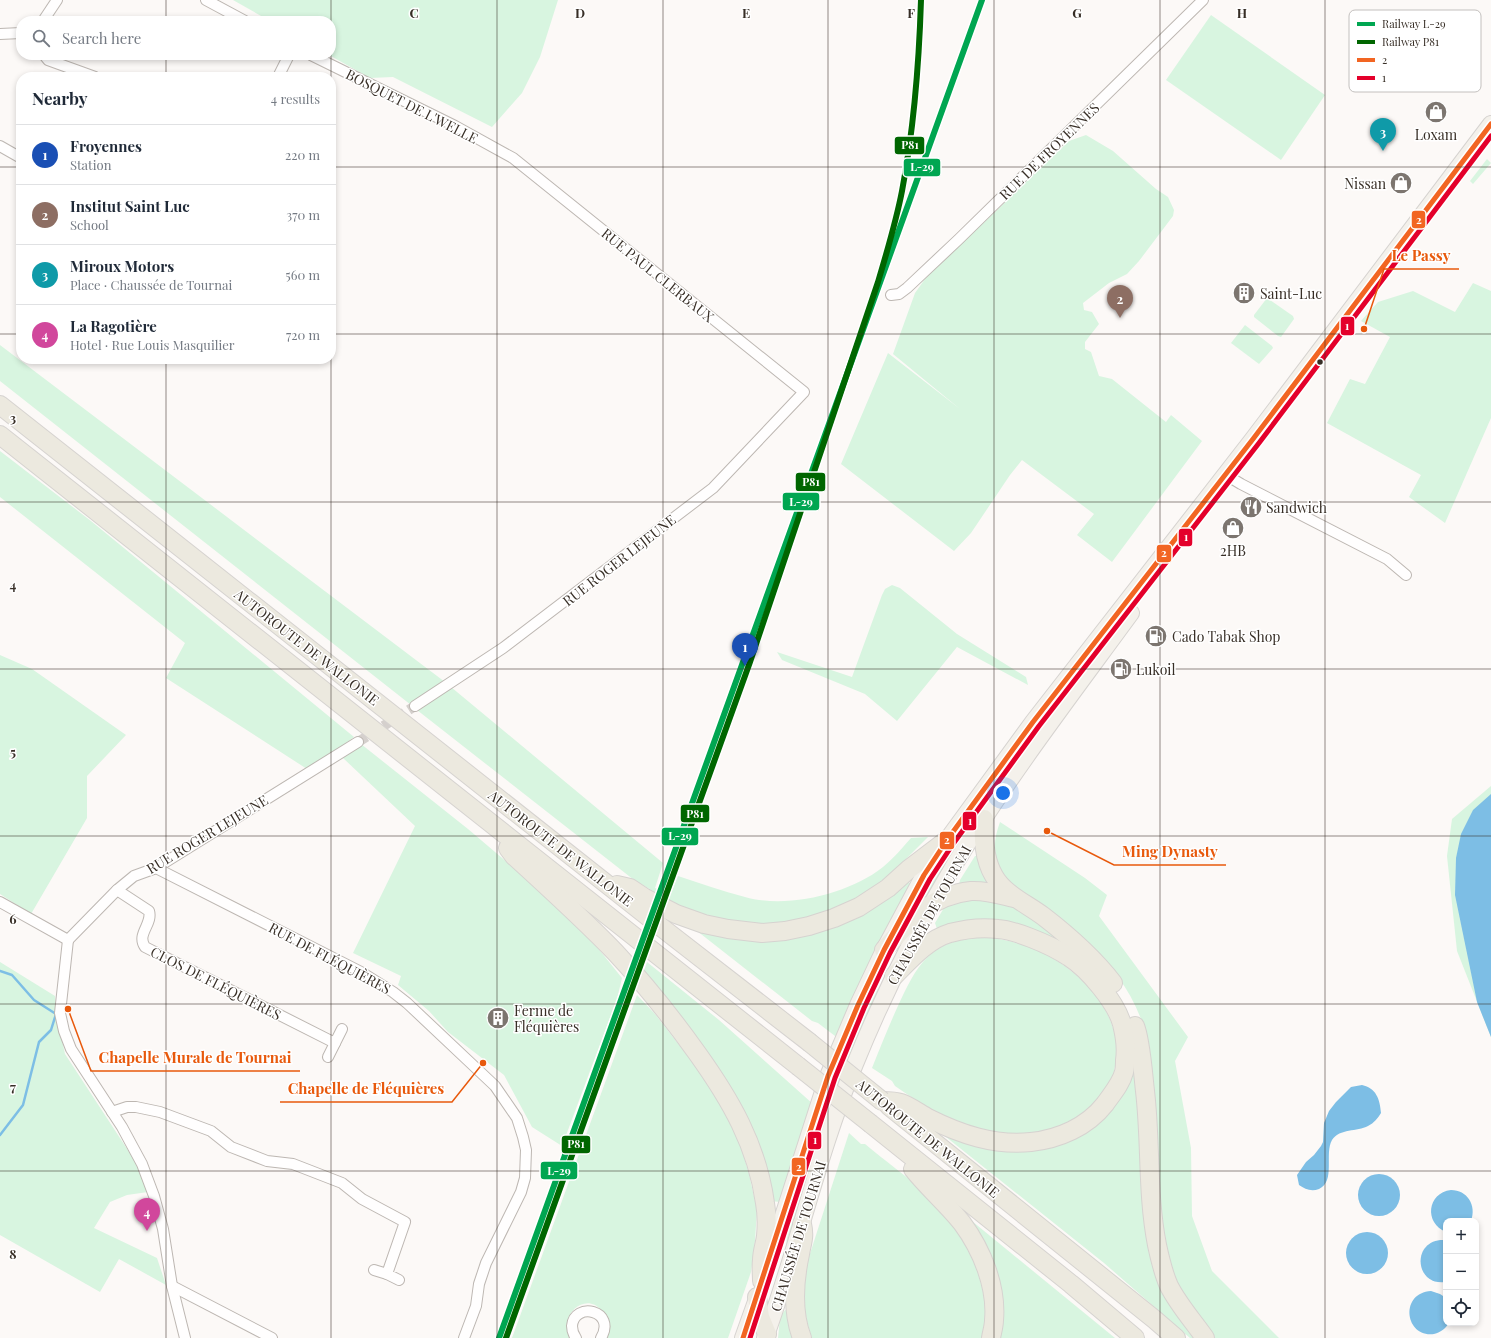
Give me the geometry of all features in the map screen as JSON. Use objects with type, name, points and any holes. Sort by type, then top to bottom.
[{"type":"highway","name":"AUTOROUTE DE WALLONIE","points":[[0,405],[809,1042],[1176,1338]]},
{"type":"highway","name":"AUTOROUTE DE WALLONIE","points":[[0,435],[871,1124],[1071,1284],[1135,1338]]},
{"type":"highway","points":[[984,820],[984,843],[990,868],[1000,885],[1017,899],[1043,916],[1096,962],[1113,983],[1124,1001],[1136,1029],[1146,1100],[1154,1231],[1161,1263],[1169,1286],[1205,1338]]},
{"type":"highway","points":[[489,822],[514,856],[562,900],[648,989],[685,1036],[734,1109],[748,1137],[765,1201],[767,1217],[766,1236],[762,1260],[760,1317],[766,1336]]},
{"type":"highway","points":[[604,882],[630,888],[645,898],[676,914],[704,924],[728,929],[762,932],[785,931],[809,926],[834,918],[859,907],[888,888],[909,869],[947,840]]},
{"type":"highway","points":[[884,950],[912,918],[933,902],[972,891],[989,892],[1017,899]]},
{"type":"highway","points":[[882,1101],[901,1103],[956,1131],[983,1139],[1008,1143],[1031,1142],[1059,1137],[1082,1125],[1099,1112],[1114,1092],[1124,1072],[1127,1047],[1122,1022],[1108,997],[1088,972],[1070,958],[1046,944],[1022,934],[999,929],[974,928],[948,934],[929,944],[908,961],[894,976]]},
{"type":"highway","points":[[905,1152],[914,1170],[962,1223],[978,1247],[989,1278],[994,1300],[994,1320],[991,1338]]},
{"type":"highway","points":[[802,1224],[804,1234],[795,1285],[795,1298],[796,1312],[802,1338]]},
{"type":"main road","name":"CHAUSSÉE DE TOURNAI","points":[[766,1336],[846,1087],[872,1023],[894,976],[918,929],[955,863],[1053,720],[1491,124]]},
{"type":"main road","name":"CHAUSSÉE DE TOURNAI","points":[[744,1338],[828,1076],[858,1005],[884,950],[924,876],[947,840],[1056,691],[1230,478],[1329,352],[1491,138]]},
{"type":"street","points":[[46,16],[57,0]]},
{"type":"street","points":[[206,0],[235,16]]},
{"type":"street","name":"RUE DE FROYENNES","points":[[891,295],[900,294],[912,283],[1203,0]]},
{"type":"street","points":[[0,34],[16,33]]},
{"type":"street","points":[[48,60],[81,72]]},
{"type":"street","points":[[280,72],[286,60]]},
{"type":"street","name":"BOSQUET DE L'WELLE","points":[[321,60],[455,126],[513,158]]},
{"type":"street","points":[[0,146],[16,155]]},
{"type":"street","name":"RUE PAUL CLERBAUX","points":[[513,158],[804,392]]},
{"type":"street","name":"RUE ROGER LEJEUNE","points":[[415,706],[503,648],[713,488],[804,392]]},
{"type":"street","points":[[1230,478],[1387,559],[1406,575]]},
{"type":"street","name":"RUE ROGER LEJEUNE","points":[[68,940],[117,890],[134,876],[156,868],[358,742]]},
{"type":"street","name":"RUE DE FLÉQUIÈRES","points":[[156,868],[361,972],[393,992],[407,1002],[489,1080],[501,1093],[515,1113],[520,1124],[526,1150],[525,1178],[521,1192],[486,1263],[479,1284],[476,1306],[464,1338]]},
{"type":"street","name":"CLOS DE FLÉQUIÈRES","points":[[117,890],[149,911],[150,915],[141,937],[142,943],[145,947],[335,1043]]},
{"type":"street","points":[[0,902],[68,940],[60,1013],[64,1031],[71,1048],[112,1112],[142,1164],[154,1196],[163,1228],[172,1286],[185,1338]]},
{"type":"street","points":[[328,1057],[342,1029]]},
{"type":"street","points":[[112,1112],[127,1107],[152,1109],[211,1132],[231,1147],[267,1161],[293,1164],[342,1183],[362,1199],[405,1222],[386,1274]]},
{"type":"street","points":[[374,1270],[399,1280]]},
{"type":"street","points":[[172,1286],[272,1338]]},
{"type":"street","points":[[576,1338],[572,1331],[572,1323],[580,1313],[588,1311],[599,1315],[603,1320],[605,1326],[601,1338]]},
{"type":"green space","points":[[233,0],[558,0],[540,57],[522,93],[492,127],[393,77],[370,78],[336,59],[336,16],[261,16]]},
{"type":"green space","points":[[1211,15],[1325,95],[1281,160],[1166,80]]},
{"type":"green space","points":[[1086,135],[1113,151],[1156,189],[1168,197],[1174,210],[1173,216],[1139,261],[1127,274],[1109,283],[1083,303],[1084,310],[1092,312],[1099,324],[1085,342],[1085,349],[1091,352],[1099,376],[1112,379],[1166,422],[1171,415],[1202,441],[1112,562],[1077,535],[1094,514],[1022,460],[1010,475],[971,533],[954,551],[841,464],[888,353],[960,409],[893,354],[915,293],[925,279],[1069,141]]},
{"type":"green space","points":[[1487,159],[1491,163],[1473,184],[1470,181]]},
{"type":"green space","points":[[1473,283],[1491,291],[1491,418],[1445,523],[1409,497],[1421,475],[1327,423],[1350,379],[1365,384],[1390,337],[1361,321],[1378,302],[1413,291],[1455,312]]},
{"type":"green space","points":[[1267,298],[1293,316],[1294,319],[1281,337],[1254,317]]},
{"type":"green space","points":[[1245,325],[1273,348],[1259,364],[1231,343]]},
{"type":"green space","points":[[0,345],[16,357],[16,364],[25,364],[445,682],[411,705],[0,381]]},
{"type":"green space","points":[[0,451],[91,521],[354,737],[307,769],[166,678],[185,643],[0,497]]},
{"type":"green space","points":[[892,585],[900,588],[957,634],[1026,677],[1028,685],[957,647],[897,721],[865,694],[782,660],[777,652],[852,677],[882,595],[885,589]]},
{"type":"green space","points":[[0,655],[32,669],[126,735],[87,776],[87,818],[31,914],[0,894]]},
{"type":"green space","points":[[451,687],[663,863],[655,888],[671,893],[678,876],[736,895],[762,900],[780,901],[817,897],[835,892],[869,877],[887,864],[911,838],[928,837],[889,876],[846,906],[793,922],[765,924],[743,923],[713,918],[679,906],[634,880],[417,710]]},
{"type":"green space","points":[[361,744],[468,829],[549,898],[589,937],[622,978],[617,999],[562,1146],[532,1127],[504,1075],[448,1032],[429,1011],[398,985],[401,976],[353,953],[415,826],[343,758]]},
{"type":"green space","points":[[1491,786],[1491,1037],[1457,951],[1447,856],[1452,819]]},
{"type":"green space","points":[[980,811],[936,891],[924,899],[923,897],[963,830]]},
{"type":"green space","points":[[1000,822],[1085,878],[1107,895],[1099,916],[1188,1037],[1175,1061],[1191,1148],[1192,1216],[1212,1271],[1279,1338],[1215,1338],[1191,1306],[1176,1281],[1169,1262],[1162,1226],[1147,1043],[1141,1019],[1131,996],[1102,958],[1067,925],[1008,881],[1003,874],[995,853],[995,839]]},
{"type":"green space","points":[[975,856],[978,856],[991,879],[987,888],[959,885],[960,880]]},
{"type":"green space","points":[[904,882],[909,882],[912,887],[839,1039],[818,1023],[812,1021],[692,927],[762,939]]},
{"type":"green space","points":[[978,896],[996,898],[1012,903],[1027,912],[1067,942],[1088,962],[1108,985],[1123,1010],[1131,1029],[1136,1054],[1143,1134],[1145,1194],[1154,1257],[1160,1277],[1168,1294],[1182,1316],[1199,1338],[1190,1338],[1104,1263],[936,1129],[977,1143],[1005,1148],[1033,1148],[1055,1144],[1067,1140],[1085,1130],[1105,1113],[1122,1089],[1129,1065],[1130,1047],[1128,1030],[1115,999],[1093,971],[1068,951],[1041,937],[1012,928],[969,925],[948,930],[937,929],[935,923],[948,901]]},
{"type":"green space","points":[[982,937],[1002,939],[1022,945],[1041,952],[1058,962],[1075,974],[1089,988],[1102,1004],[1111,1022],[1117,1044],[1116,1057],[1111,1079],[1101,1098],[1086,1112],[1067,1123],[1046,1130],[1023,1134],[1001,1134],[969,1127],[936,1112],[895,1086],[892,1081],[872,1068],[897,1008],[911,979],[919,967],[937,949],[949,943],[964,939]]},
{"type":"green space","points":[[0,962],[55,996],[57,1017],[65,1054],[135,1161],[148,1192],[127,1195],[110,1202],[94,1228],[157,1258],[166,1285],[119,1259],[100,1292],[0,1235]]},
{"type":"green space","points":[[647,962],[719,1020],[813,1104],[781,1202],[769,1201],[761,1163],[642,976]]},
{"type":"green space","points":[[884,980],[786,1251],[787,1233],[824,1118],[850,1047],[872,997]]},
{"type":"green space","points":[[637,995],[655,1014],[697,1068],[728,1116],[740,1143],[749,1174],[757,1210],[755,1241],[751,1272],[728,1338],[604,1338],[610,1330],[604,1314],[596,1306],[586,1303],[576,1308],[569,1317],[567,1325],[569,1338],[512,1338]]},
{"type":"green space","points":[[849,1133],[861,1144],[865,1144],[926,1194],[953,1224],[964,1241],[980,1279],[984,1298],[985,1318],[982,1338],[812,1338],[804,1304],[803,1287],[805,1269]]},
{"type":"green space","points":[[967,1217],[1115,1338],[997,1338]]},
{"type":"green space","points":[[785,1310],[788,1311],[798,1338],[778,1338],[780,1317]]},
{"type":"water","points":[[1491,794],[1491,1037],[1477,1002],[1455,895],[1456,858],[1461,834],[1473,810]]},
{"type":"water","points":[[1362,1085],[1367,1086],[1374,1091],[1380,1103],[1381,1113],[1376,1120],[1364,1128],[1344,1132],[1335,1136],[1330,1146],[1328,1174],[1324,1185],[1319,1189],[1308,1190],[1299,1185],[1297,1175],[1323,1142],[1324,1123],[1329,1111],[1351,1087]]},
{"type":"water","points":[[1375,1174],[1383,1174],[1391,1177],[1397,1183],[1400,1195],[1397,1207],[1391,1213],[1383,1216],[1375,1216],[1367,1213],[1361,1207],[1358,1199],[1358,1191],[1361,1183],[1367,1177]]},
{"type":"water","points":[[1451,1190],[1457,1191],[1466,1196],[1472,1204],[1472,1218],[1443,1218],[1443,1230],[1439,1228],[1434,1222],[1431,1209],[1433,1202],[1443,1192]]},
{"type":"water","points":[[1363,1232],[1371,1232],[1379,1235],[1385,1241],[1388,1253],[1385,1265],[1379,1271],[1371,1274],[1363,1274],[1355,1271],[1349,1265],[1346,1257],[1346,1249],[1349,1241],[1355,1235]]},
{"type":"water","points":[[1443,1240],[1443,1282],[1435,1282],[1423,1271],[1421,1262],[1422,1254],[1426,1247],[1433,1242]]},
{"type":"water","points":[[1431,1291],[1443,1296],[1443,1326],[1447,1326],[1443,1330],[1434,1334],[1424,1333],[1417,1329],[1412,1323],[1410,1307],[1414,1299],[1421,1294]]},
{"type":"waterway","points":[[0,971],[12,975],[34,1000],[56,1014],[51,1030],[39,1042],[23,1105],[0,1135]]},
{"type":"tunnel","points":[[358,742],[415,706]]},
{"type":"railway","points":[[537,1234],[572,1154]]},
{"type":"rail line","name":"P81","points":[[506,1338],[750,662],[878,282],[897,214],[910,144],[919,48],[921,0]]},
{"type":"rail line","name":"L-29","points":[[499,1338],[982,0]]},
{"type":"transit line","name":"2","points":[[743,1338],[828,1076],[858,1005],[884,950],[924,875],[947,840],[1033,722],[1253,439],[1491,124]]},
{"type":"transit line","name":"1","points":[[750,1338],[835,1078],[864,1008],[890,953],[930,879],[953,844],[1039,726],[1259,443],[1491,136]]},
{"type":"place","name":"Loxam","points":[[1436,112]]},
{"type":"place","name":"Miroux Motors","points":[[1383,151]]},
{"type":"place","name":"Nissan","points":[[1401,183]]},
{"type":"place","name":"Saint-Luc","points":[[1244,293]]},
{"type":"place","name":"Institut Saint Luc","points":[[1120,318]]},
{"type":"place","name":"Le Passy","points":[[1364,329]]},
{"type":"place","name":"Sandwich","points":[[1251,507]]},
{"type":"place","name":"2HB","points":[[1233,528]]},
{"type":"place","name":"Cado Tabak Shop","points":[[1156,636]]},
{"type":"place","name":"Froyennes","points":[[745,666]]},
{"type":"place","name":"Lukoil","points":[[1121,669]]},
{"type":"place","name":"Ming Dynasty","points":[[1047,831]]},
{"type":"place","name":"Chapelle Murale de Tournai","points":[[68,1009]]},
{"type":"place","name":"Ferme de Fléquières","points":[[498,1018]]},
{"type":"place","name":"Chapelle de Fléquières","points":[[483,1063]]},
{"type":"place","name":"La Ragotière","points":[[147,1231]]}]
